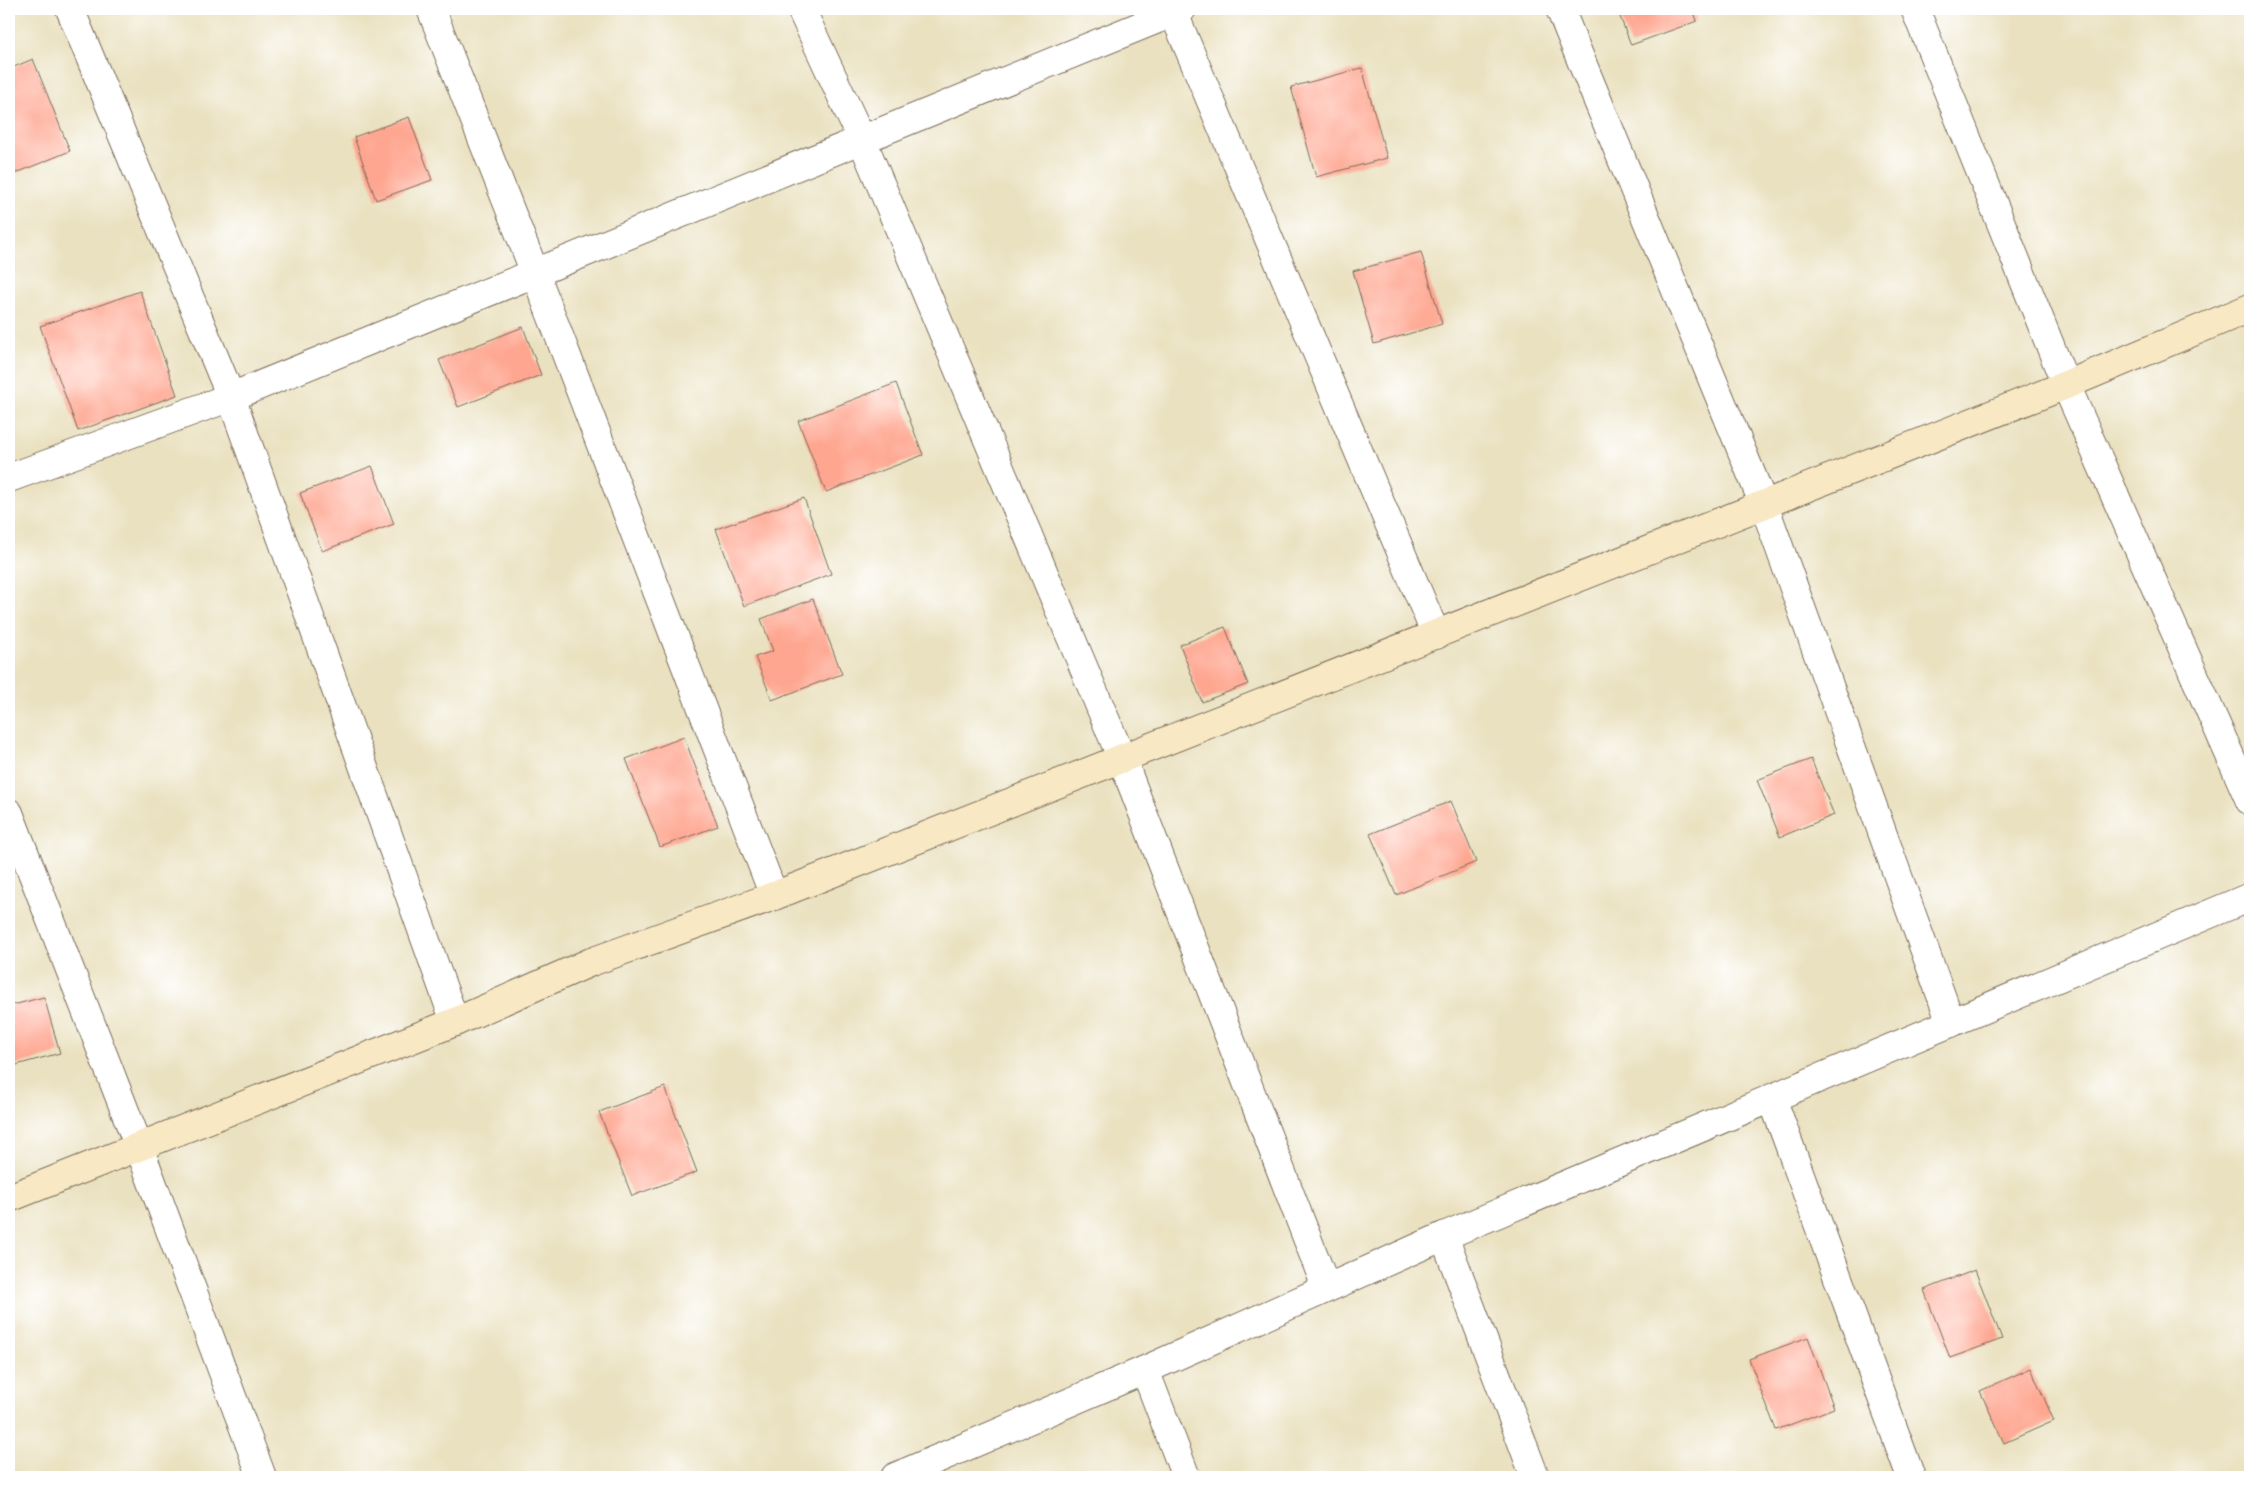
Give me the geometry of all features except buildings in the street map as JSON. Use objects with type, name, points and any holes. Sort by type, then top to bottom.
[{"type":"street","points":[[70,9],[231,397],[456,1022]]},
{"type":"street","points":[[431,9],[535,273],[774,896]]},
{"type":"street","points":[[802,9],[862,140],[1122,759],[1326,1287]]},
{"type":"street","points":[[1560,9],[1764,505],[1951,1023]]},
{"type":"street","points":[[1915,9],[2066,385],[2250,801]]},
{"type":"street","points":[[9,478],[231,397],[1176,10],[1436,635]]},
{"type":"street","points":[[9,1198],[456,1022],[591,962],[774,896],[1122,759],[2066,385],[2250,308]]},
{"type":"street","points":[[9,813],[139,1147],[262,1477]]},
{"type":"street","points":[[895,1477],[1145,1370],[1326,1287],[1444,1236],[2250,897]]},
{"type":"street","points":[[1772,1098],[1911,1477]]},
{"type":"street","points":[[1444,1236],[1535,1477]]},
{"type":"street","points":[[1145,1370],[1186,1477]]}]
